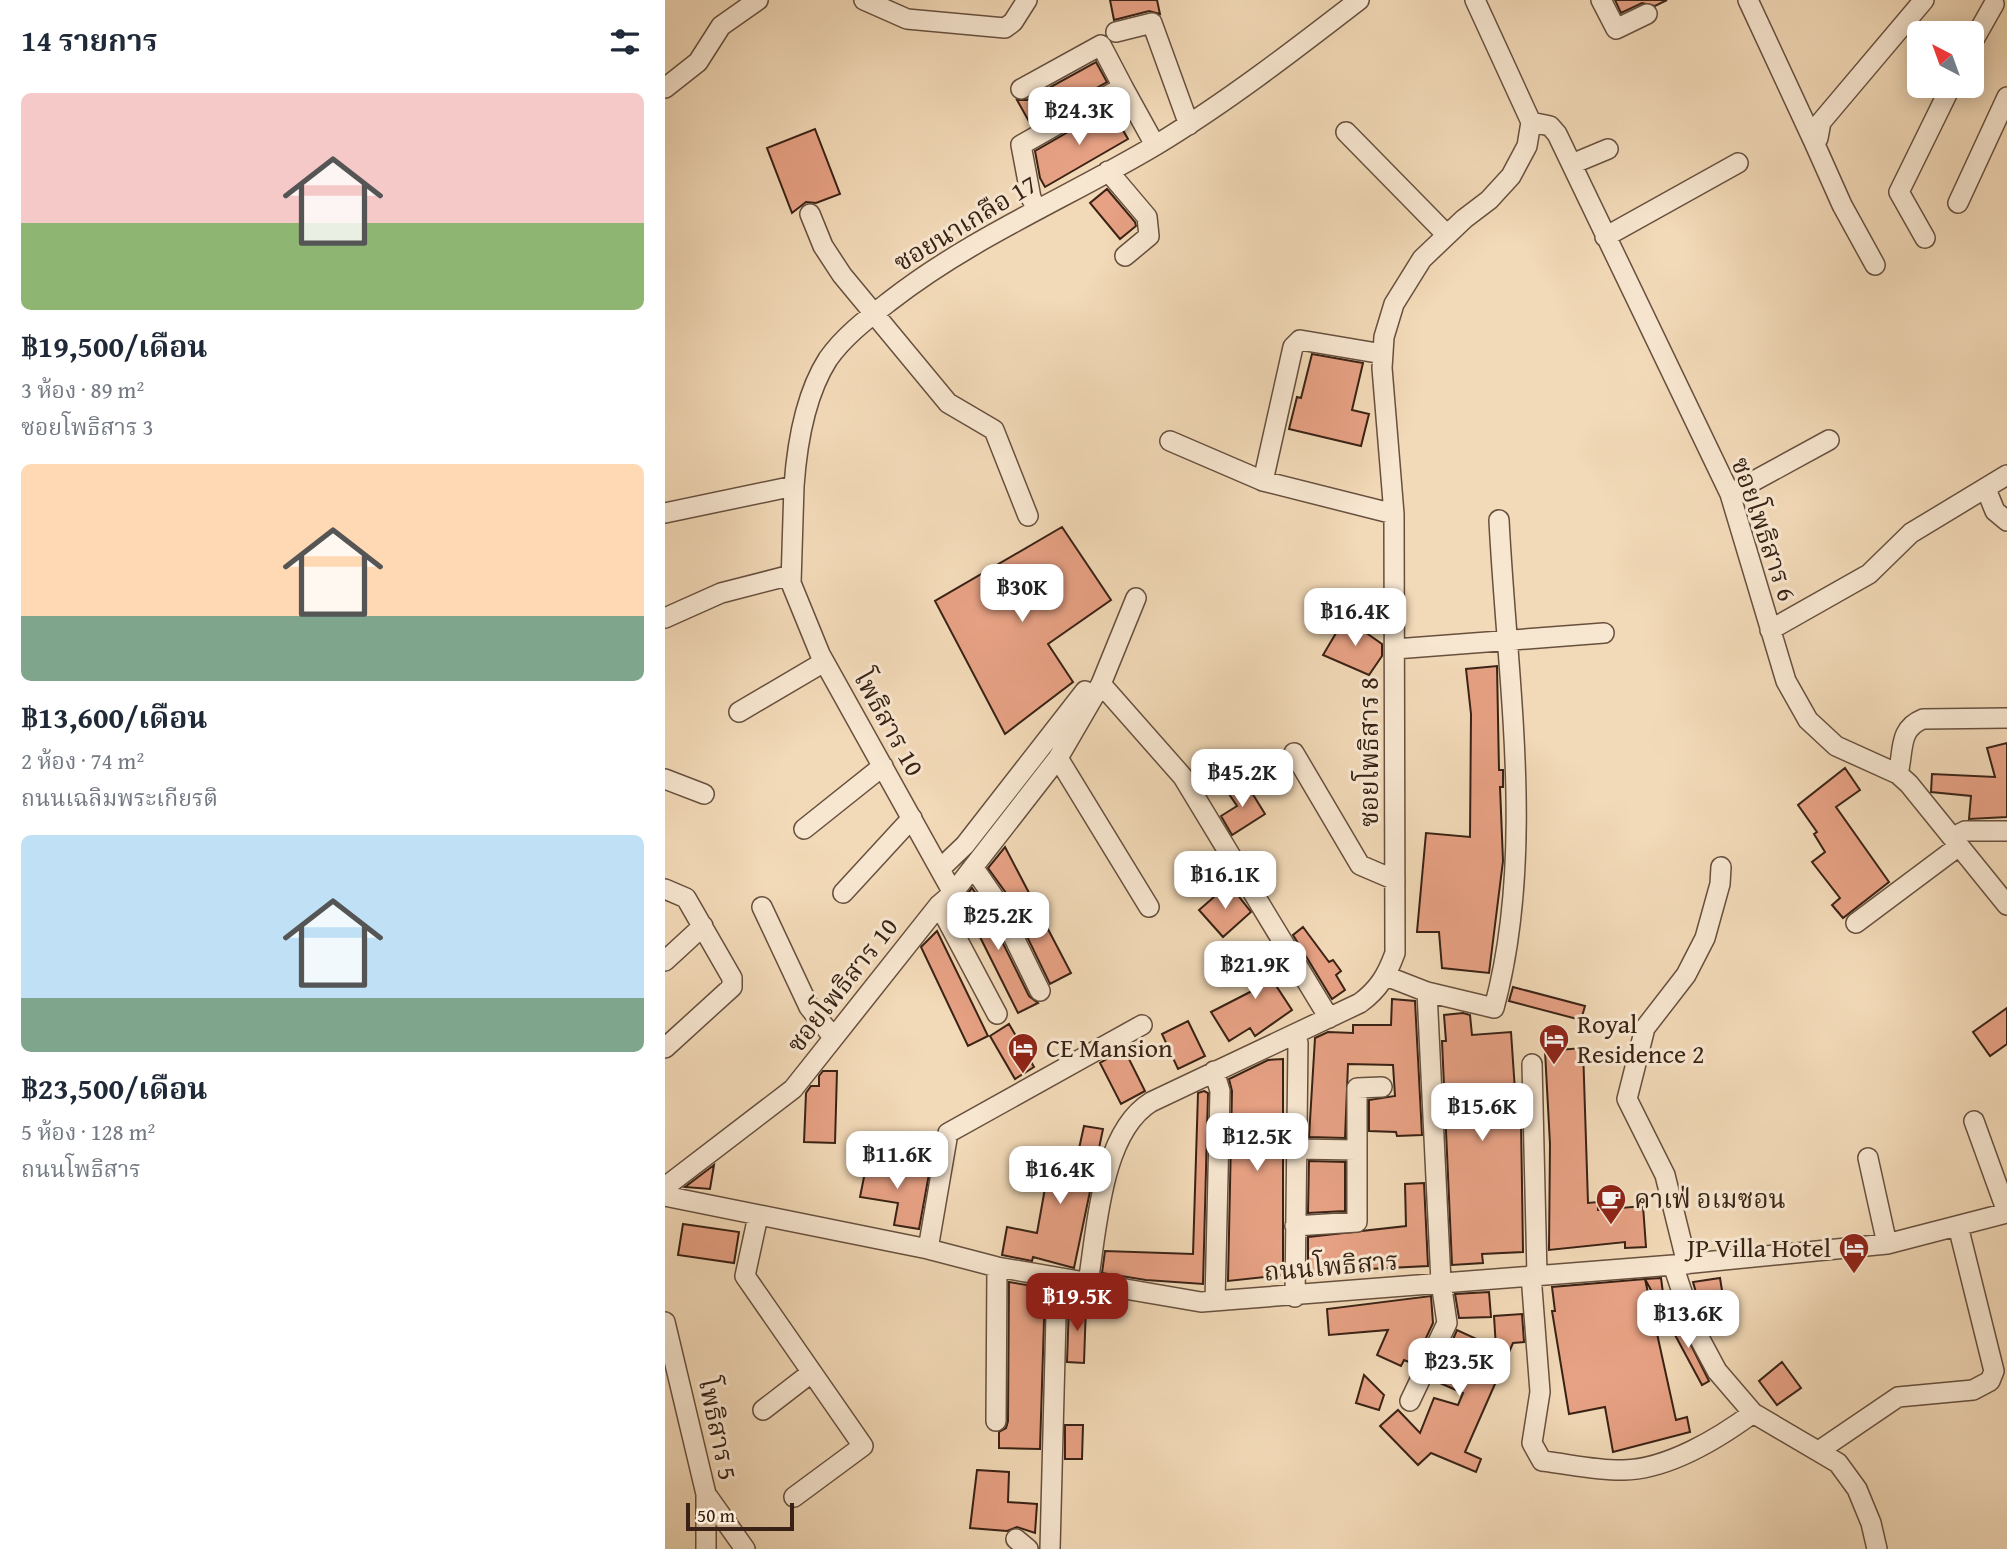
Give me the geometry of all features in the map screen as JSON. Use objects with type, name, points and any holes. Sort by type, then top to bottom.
[{"type":"street","points":[[665,88],[698,62],[727,21],[758,0]]},
{"type":"street","points":[[864,0],[908,19],[1005,28],[1013,22],[1027,0]]},
{"type":"street","name":"ซอยนาเกลือ 17","points":[[791,575],[795,520],[794,486],[801,431],[820,374],[838,348],[875,312],[952,255],[1189,125],[1359,0]]},
{"type":"street","points":[[1475,0],[1531,122]]},
{"type":"street","points":[[1601,0],[1616,29],[1647,14]]},
{"type":"street","points":[[1748,0],[1842,205],[1875,265]]},
{"type":"street","points":[[1813,140],[1818,138],[1821,122],[1924,0]]},
{"type":"street","points":[[1985,23],[1997,5]]},
{"type":"street","points":[[1116,32],[1151,23],[1189,125]]},
{"type":"street","points":[[1021,89],[1101,45],[1155,145]]},
{"type":"street","points":[[1037,209],[1031,198],[1021,145],[1123,87]]},
{"type":"street","points":[[1958,203],[2007,97]]},
{"type":"street","points":[[1925,238],[1899,192],[1945,98]]},
{"type":"street","name":"ซอยโพธิสาร 6","points":[[1531,122],[1550,126],[1572,164],[1730,494],[1786,681],[1808,720],[1836,746],[1898,774],[1919,794],[2007,905]]},
{"type":"street","name":"ซอยโพธิสาร 8","points":[[1088,1283],[1104,1187],[1119,1139],[1131,1118],[1151,1102],[1360,1003],[1375,992],[1386,976],[1395,953],[1394,514],[1383,354],[1387,322],[1398,296],[1422,259],[1489,200],[1511,176],[1527,146],[1531,122]]},
{"type":"street","points":[[1346,132],[1447,235]]},
{"type":"street","points":[[1572,164],[1608,149]]},
{"type":"street","points":[[1605,237],[1738,163]]},
{"type":"street","points":[[1108,171],[1147,217],[1149,225],[1149,236],[1125,256]]},
{"type":"street","points":[[810,214],[823,246],[842,275],[948,403],[994,430],[1028,516]]},
{"type":"street","points":[[1263,481],[1293,347],[1300,340],[1383,354]]},
{"type":"street","points":[[1730,494],[1829,440]]},
{"type":"street","points":[[1170,441],[1263,481],[1394,514]]},
{"type":"street","points":[[1770,630],[1869,574],[1911,533],[2007,475]]},
{"type":"street","points":[[665,513],[794,486]]},
{"type":"street","points":[[1986,489],[1995,511],[2007,521]]},
{"type":"street","points":[[1386,976],[1427,992],[1494,1008],[1502,977],[1515,886],[1515,772],[1499,520]]},
{"type":"street","points":[[665,618],[721,593],[791,575]]},
{"type":"street","name":"โพธิสาร 10","points":[[791,575],[793,591],[824,662],[940,869],[946,899],[997,1014]]},
{"type":"street","name":"ซอยโพธิสาร 10","points":[[665,1187],[793,1089],[973,867],[1058,758],[1101,684],[1136,598]]},
{"type":"street","points":[[1395,649],[1604,633]]},
{"type":"street","points":[[940,869],[965,845],[1075,705],[1085,691],[1104,646]]},
{"type":"street","points":[[739,712],[824,662]]},
{"type":"street","points":[[1101,684],[1183,777],[1329,1018]]},
{"type":"street","points":[[1898,774],[1904,733],[1912,724],[1923,719],[2007,718]]},
{"type":"street","points":[[1294,752],[1360,865],[1395,880]]},
{"type":"street","points":[[1058,758],[1149,907]]},
{"type":"street","points":[[804,829],[883,766]]},
{"type":"street","points":[[665,779],[704,794]]},
{"type":"street","points":[[843,894],[912,818]]},
{"type":"street","points":[[1856,923],[1965,831],[2007,831]]},
{"type":"street","points":[[973,867],[995,899],[1040,991]]},
{"type":"street","points":[[1721,867],[1720,884],[1705,938],[1686,975],[1645,1028],[1627,1099],[1665,1175],[1680,1265],[1703,1346],[1717,1371],[1753,1413],[1838,1463],[1857,1489],[1871,1523],[1877,1549]]},
{"type":"street","points":[[665,889],[686,898],[731,978],[732,987],[665,1048]]},
{"type":"street","points":[[762,907],[809,1007],[833,1038]]},
{"type":"street","points":[[665,961],[703,926]]},
{"type":"street","points":[[1410,1401],[1447,1323],[1441,1283],[1427,992]]},
{"type":"street","points":[[928,1249],[948,1133],[1142,1025]]},
{"type":"street","points":[[1295,1035],[1298,1043],[1295,1297]]},
{"type":"street","points":[[1532,1064],[1534,1275],[1539,1392],[1532,1443],[1542,1461],[1626,1470],[1680,1457],[1722,1436],[1753,1413]]},
{"type":"street","points":[[1214,1071],[1220,1090],[1215,1301]]},
{"type":"street","points":[[1295,1226],[1357,1222],[1357,1088],[1382,1087]]},
{"type":"street","points":[[1974,1121],[2007,1213]]},
{"type":"street","points":[[1297,1149],[1356,1150]]},
{"type":"street","points":[[1868,1158],[1887,1244]]},
{"type":"street","name":"ถนนโพธิสาร","points":[[665,1196],[928,1249],[997,1267],[1201,1301],[1295,1297],[1534,1275],[1680,1265],[1887,1244],[2007,1213]]},
{"type":"street","points":[[758,1216],[745,1276],[863,1446],[794,1497]]},
{"type":"street","points":[[1820,1450],[1898,1397],[1973,1390],[1990,1381],[1994,1371],[1958,1226]]},
{"type":"street","points":[[996,1420],[997,1267]]},
{"type":"street","points":[[1036,1549],[1050,1541],[1057,1278]]},
{"type":"street","name":"โพธิสาร 5","points":[[665,1322],[672,1376],[706,1494],[706,1549]]},
{"type":"street","points":[[762,1410],[811,1373]]},
{"type":"street","points":[[706,1494],[745,1549]]},
{"type":"building","points":[[1110,0],[1157,0],[1160,14],[1149,11],[1114,20]]},
{"type":"building","points":[[1615,0],[1667,0],[1655,6],[1642,3],[1621,13]]},
{"type":"building","points":[[1096,62],[1107,82],[1031,125],[1017,100],[1027,100]]},
{"type":"building","points":[[1110,108],[1128,139],[1045,187],[1040,178],[1035,151]]},
{"type":"building","points":[[815,129],[840,194],[816,203],[806,202],[792,213],[767,148]]},
{"type":"building","points":[[1107,189],[1135,222],[1136,226],[1120,239],[1090,203]]},
{"type":"building","points":[[1312,354],[1363,363],[1352,410],[1369,414],[1361,446],[1289,429],[1297,397],[1301,398]]},
{"type":"building","points":[[1062,527],[1111,600],[1048,644],[1073,682],[1005,734],[935,601]]},
{"type":"building","points":[[1345,618],[1382,644],[1382,656],[1369,675],[1323,655]]},
{"type":"building","points":[[1497,666],[1499,770],[1503,770],[1503,787],[1500,787],[1503,861],[1489,973],[1442,968],[1439,932],[1417,932],[1426,833],[1470,837],[1471,714],[1466,669]]},
{"type":"building","points":[[2007,743],[2007,817],[1969,819],[1971,796],[1931,792],[1932,774],[1995,777],[1987,748]]},
{"type":"building","points":[[1845,768],[1860,790],[1836,807],[1889,882],[1843,918],[1832,905],[1840,898],[1812,862],[1825,852],[1814,834],[1817,832],[1798,805]]},
{"type":"building","points":[[1244,780],[1265,814],[1232,835],[1221,816],[1237,806],[1227,791]]},
{"type":"building","points":[[1005,847],[1071,973],[1050,984],[1006,893],[988,868]]},
{"type":"building","points":[[1229,884],[1251,912],[1223,937],[1199,910]]},
{"type":"building","points":[[972,888],[984,905],[1029,996],[1038,1003],[1018,1013],[962,901]]},
{"type":"building","points":[[1303,927],[1329,962],[1333,960],[1341,971],[1336,975],[1345,990],[1332,999],[1293,935]]},
{"type":"building","points":[[937,931],[988,1036],[968,1046],[921,947]]},
{"type":"building","points":[[1275,952],[1287,972],[1273,981],[1292,1010],[1255,1036],[1250,1028],[1229,1041],[1211,1012],[1252,991],[1241,973]]},
{"type":"building","points":[[1513,987],[1585,1006],[1581,1020],[1509,1001]]},
{"type":"building","points":[[1392,999],[1415,1001],[1422,1135],[1397,1136],[1396,1132],[1369,1131],[1369,1100],[1395,1096],[1393,1065],[1348,1064],[1345,1138],[1309,1137],[1315,1038],[1328,1032],[1353,1033],[1353,1025],[1391,1025]]},
{"type":"building","points":[[2007,1008],[2007,1044],[1990,1056],[1973,1032]]},
{"type":"building","points":[[1444,1015],[1470,1015],[1472,1035],[1511,1032],[1517,1120],[1521,1120],[1523,1252],[1482,1254],[1483,1263],[1452,1265],[1442,1041],[1446,1041]]},
{"type":"building","points":[[1188,1021],[1205,1056],[1178,1069],[1162,1034]]},
{"type":"building","points":[[1009,1024],[1034,1067],[1015,1079],[990,1036]]},
{"type":"building","points":[[1583,1048],[1588,1203],[1598,1202],[1598,1210],[1643,1206],[1646,1247],[1625,1248],[1625,1242],[1549,1250],[1550,1144],[1545,1051]]},
{"type":"building","points":[[1124,1049],[1145,1091],[1121,1104],[1100,1063]]},
{"type":"building","points":[[1283,1059],[1283,1275],[1228,1281],[1232,1091],[1229,1079],[1268,1060]]},
{"type":"building","points":[[823,1071],[837,1071],[835,1143],[804,1142],[806,1093],[811,1086],[819,1086],[819,1076]]},
{"type":"building","points":[[1198,1093],[1208,1093],[1203,1284],[1146,1280],[1102,1273],[1105,1251],[1193,1254]]},
{"type":"building","points":[[1084,1126],[1103,1129],[1074,1268],[1033,1257],[1032,1261],[1002,1255],[1007,1227],[1037,1233],[1052,1149],[1078,1153]]},
{"type":"building","points":[[1309,1161],[1345,1162],[1345,1211],[1308,1213]]},
{"type":"building","points":[[867,1162],[929,1174],[919,1229],[894,1225],[898,1203],[860,1197]]},
{"type":"building","points":[[714,1165],[710,1189],[685,1187]]},
{"type":"building","points":[[1424,1183],[1428,1266],[1308,1272],[1308,1237],[1406,1226],[1405,1184]]},
{"type":"building","points":[[683,1224],[739,1232],[734,1263],[678,1255]]},
{"type":"building","points":[[1661,1278],[1666,1316],[1645,1279]]},
{"type":"building","points":[[1720,1278],[1725,1309],[1702,1313],[1693,1282]]},
{"type":"building","points":[[1645,1279],[1676,1420],[1687,1417],[1690,1432],[1613,1452],[1605,1407],[1569,1414],[1552,1311],[1555,1311],[1552,1287]]},
{"type":"building","points":[[1009,1282],[1045,1288],[1040,1449],[999,1448],[999,1432],[1006,1428],[1008,1421]]},
{"type":"building","points":[[1489,1292],[1491,1317],[1459,1318],[1455,1294]]},
{"type":"building","points":[[1431,1296],[1433,1323],[1414,1364],[1404,1360],[1401,1366],[1377,1355],[1388,1330],[1329,1335],[1327,1309]]},
{"type":"building","points":[[1069,1304],[1086,1305],[1084,1363],[1067,1362]]},
{"type":"building","points":[[1522,1314],[1524,1342],[1513,1343],[1465,1452],[1481,1459],[1476,1472],[1431,1453],[1418,1465],[1380,1426],[1398,1410],[1420,1433],[1434,1398],[1458,1405],[1463,1393],[1433,1380],[1439,1369],[1455,1368],[1454,1337],[1457,1330],[1496,1348],[1494,1316]]},
{"type":"building","points":[[1677,1317],[1709,1381],[1702,1385],[1668,1322]]},
{"type":"building","points":[[1782,1362],[1801,1388],[1777,1405],[1759,1381]]},
{"type":"building","points":[[1364,1375],[1384,1395],[1379,1410],[1356,1403]]},
{"type":"building","points":[[1065,1425],[1083,1425],[1082,1459],[1065,1459]]},
{"type":"building","points":[[977,1470],[1009,1472],[1008,1502],[1037,1504],[1035,1533],[1017,1527],[1007,1531],[970,1528]]},
{"type":"place","name":"Royal Residence 2","points":[[1554,1066]]},
{"type":"place","name":"CE Mansion","points":[[1023,1075]]},
{"type":"place","name":"คาเฟ่ อเมซอน","points":[[1611,1226]]},
{"type":"place","name":"JP Villa Hotel","points":[[1854,1275]]}]
